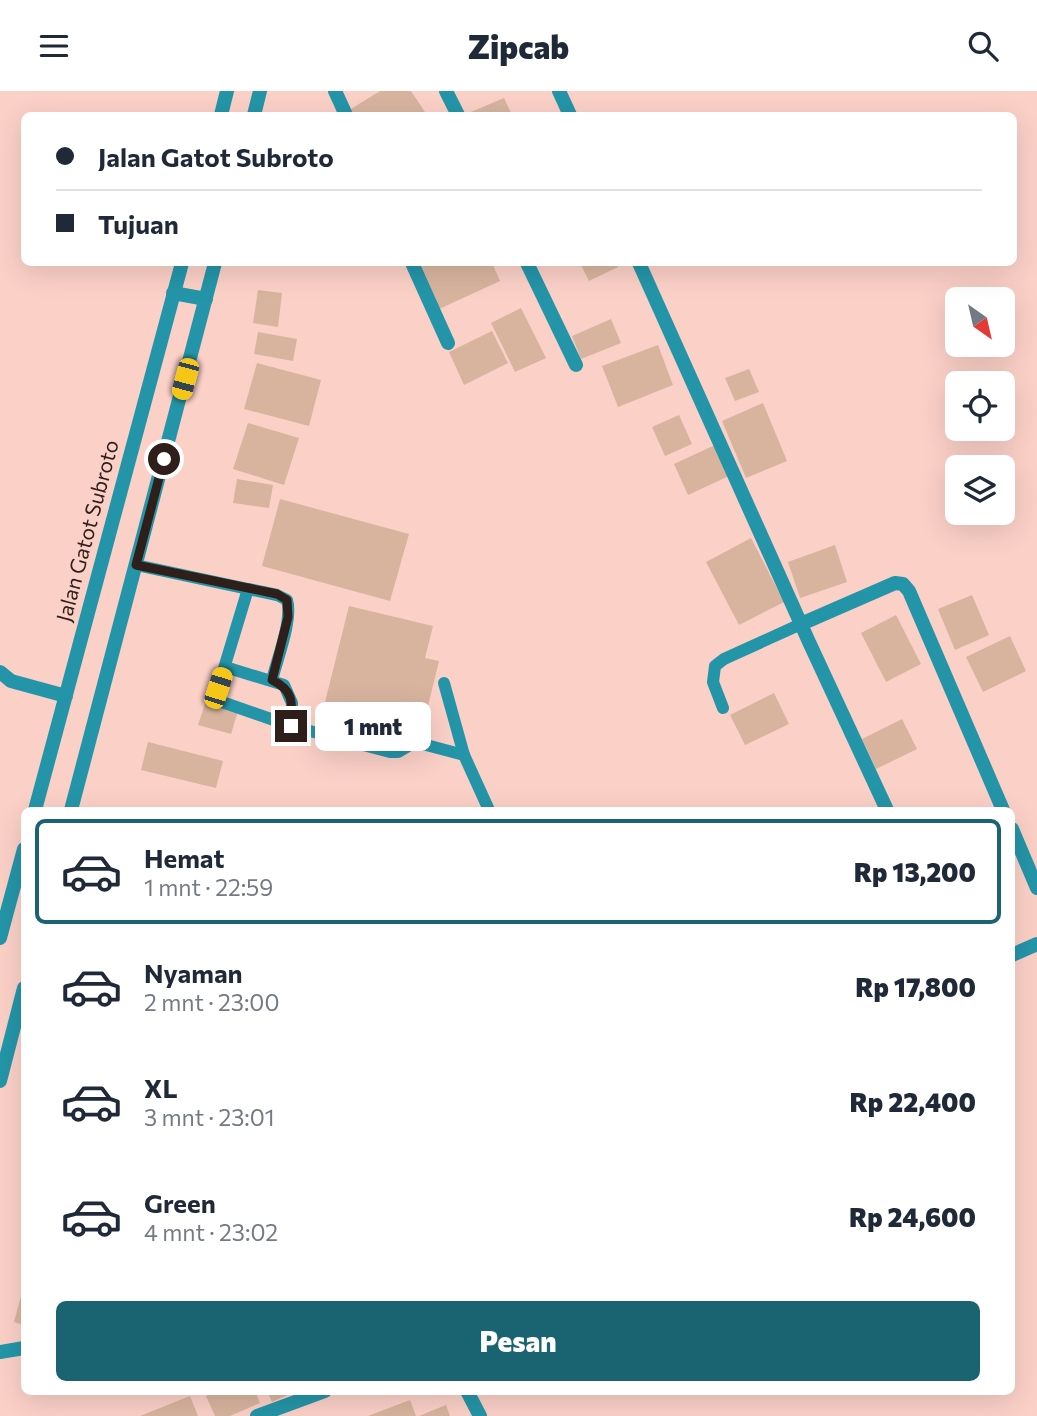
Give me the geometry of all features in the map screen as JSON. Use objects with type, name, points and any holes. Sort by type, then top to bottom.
[{"type":"street","points":[[221,112],[227,91]]},
{"type":"street","points":[[255,112],[261,91]]},
{"type":"street","points":[[335,91],[345,112]]},
{"type":"street","points":[[446,91],[456,112]]},
{"type":"street","points":[[559,91],[569,112]]},
{"type":"street","name":"Jalan Gatot Subroto","points":[[36,807],[59,695],[181,266]]},
{"type":"street","points":[[72,807],[214,266]]},
{"type":"street","points":[[413,266],[448,343]]},
{"type":"street","points":[[528,266],[576,365]]},
{"type":"street","points":[[640,266],[886,807]]},
{"type":"street","points":[[173,293],[205,299]]},
{"type":"street","points":[[801,624],[895,583],[903,584],[909,591],[1002,807]]},
{"type":"street","points":[[6,677],[59,695]]},
{"type":"street","points":[[1015,836],[1037,888]]},
{"type":"street","points":[[0,939],[21,860]]},
{"type":"street","points":[[1015,954],[1037,944]]},
{"type":"street","points":[[0,1081],[21,1000]]},
{"type":"street","points":[[0,1352],[21,1348]]},
{"type":"street","points":[[257,1416],[313,1395]]},
{"type":"street","points":[[469,1395],[480,1416]]},
{"type":"lane","points":[[136,565],[277,594],[287,600],[288,617],[272,680]]},
{"type":"lane","points":[[248,589],[218,688],[222,702],[291,726],[390,752],[398,752],[415,741],[464,755]]},
{"type":"lane","points":[[723,708],[713,682],[715,666],[724,659],[801,624]]},
{"type":"lane","points":[[225,667],[284,685],[292,703],[291,726]]},
{"type":"lane","points":[[444,683],[464,755],[488,807]]},
{"type":"building","points":[[380,91],[411,91],[425,112],[346,112]]},
{"type":"building","points":[[504,98],[511,112],[471,112]]},
{"type":"building","points":[[493,266],[500,281],[437,310],[418,268]]},
{"type":"building","points":[[582,266],[618,266],[618,267],[589,281]]},
{"type":"building","points":[[258,290],[282,293],[278,327],[253,323]]},
{"type":"building","points":[[521,308],[546,358],[515,372],[491,323]]},
{"type":"building","points":[[611,319],[621,343],[581,359],[572,336]]},
{"type":"building","points":[[492,331],[508,363],[464,385],[449,352]]},
{"type":"building","points":[[258,332],[297,339],[293,361],[254,354]]},
{"type":"building","points":[[658,345],[673,385],[618,407],[602,366]]},
{"type":"building","points":[[257,363],[321,380],[309,426],[244,409]]},
{"type":"building","points":[[749,369],[759,392],[735,401],[725,378]]},
{"type":"building","points":[[763,403],[787,461],[746,478],[722,421]]},
{"type":"building","points":[[679,415],[692,444],[665,456],[652,427]]},
{"type":"building","points":[[248,423],[299,438],[284,485],[233,469]]},
{"type":"building","points":[[715,445],[729,476],[688,495],[674,464]]},
{"type":"building","points":[[237,479],[273,485],[269,508],[233,503]]},
{"type":"building","points":[[280,499],[409,534],[390,601],[262,566]]},
{"type":"building","points":[[751,538],[784,602],[739,625],[706,562]]},
{"type":"building","points":[[835,545],[847,582],[800,598],[788,562]]},
{"type":"building","points":[[972,595],[989,635],[955,650],[938,609]]},
{"type":"building","points":[[349,606],[433,626],[425,658],[439,661],[426,714],[412,711],[405,739],[321,718]]},
{"type":"building","points":[[896,615],[921,664],[886,682],[861,633]]},
{"type":"building","points":[[1010,636],[1026,671],[983,692],[966,657]]},
{"type":"building","points":[[774,693],[789,724],[745,745],[730,715]]},
{"type":"building","points":[[206,701],[238,711],[231,734],[198,725]]},
{"type":"building","points":[[902,719],[917,749],[876,769],[862,739]]},
{"type":"building","points":[[148,742],[223,761],[216,788],[141,770]]},
{"type":"building","points":[[21,1296],[21,1324],[14,1322]]},
{"type":"building","points":[[257,1395],[260,1403],[230,1416],[215,1416],[206,1396]]},
{"type":"building","points":[[269,1395],[287,1395],[272,1402]]},
{"type":"building","points":[[190,1396],[198,1416],[140,1416]]},
{"type":"building","points":[[410,1400],[416,1416],[368,1416]]},
{"type":"building","points":[[446,1405],[450,1416],[419,1416]]},
{"type":"route","points":[[164,459],[136,565],[277,594],[287,600],[288,617],[272,680],[284,685],[288,693],[292,703],[291,726]]}]
